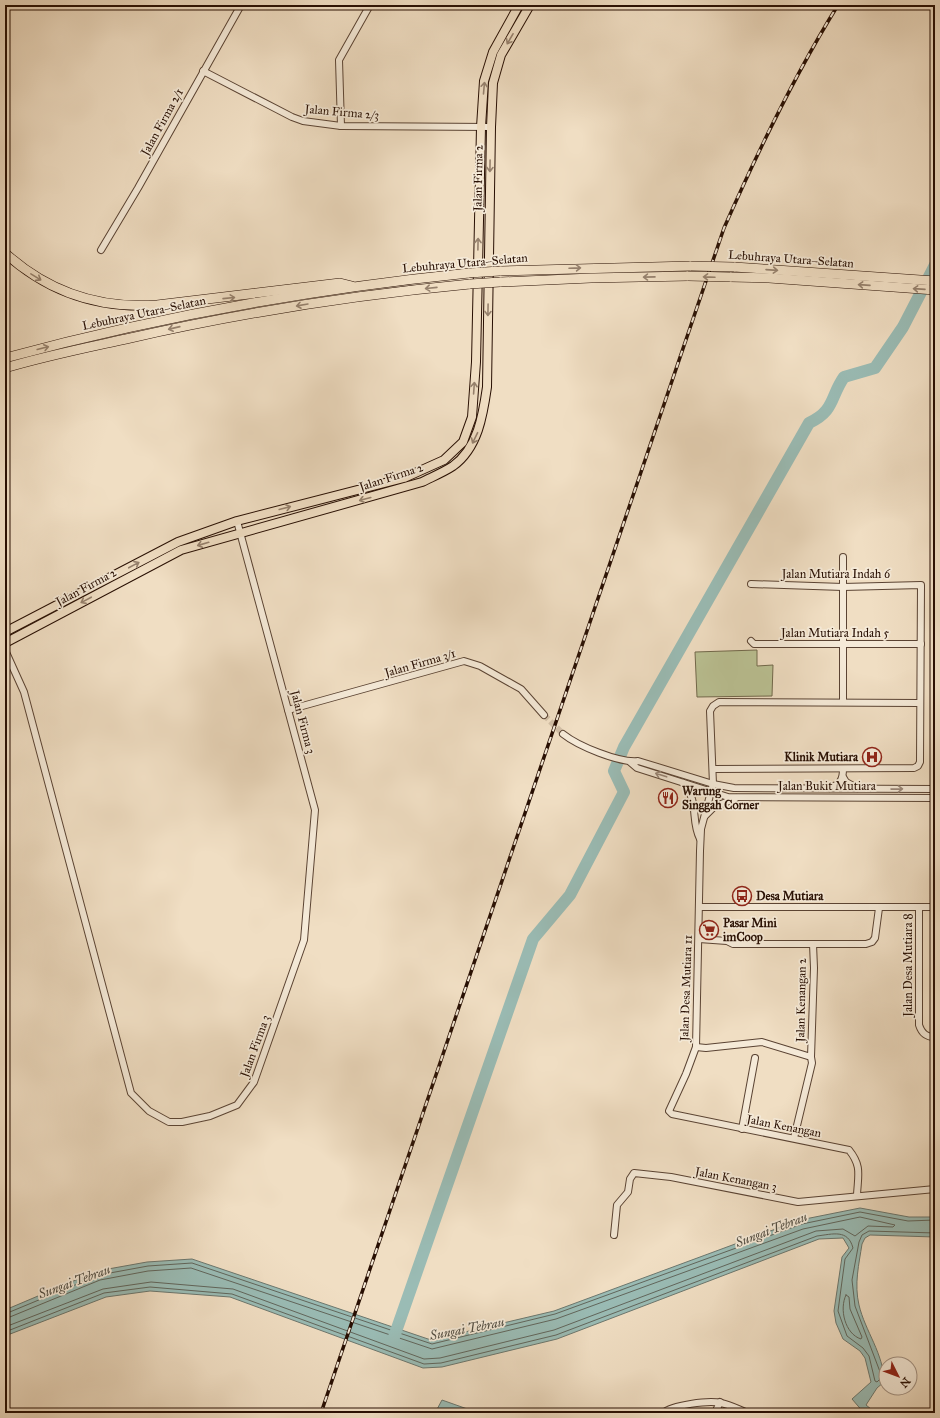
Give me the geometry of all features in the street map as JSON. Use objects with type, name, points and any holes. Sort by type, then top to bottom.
[{"type":"highway","points":[[5,253],[24,270],[64,292],[98,302],[134,307],[157,306],[340,283],[355,287]]},
{"type":"highway","name":"Lebuhraya Utara–Selatan","points":[[5,358],[107,332],[180,316],[284,297],[469,273],[692,266],[734,267],[904,284],[935,290]]},
{"type":"highway","name":"Lebuhraya Utara–Selatan","points":[[5,368],[39,358],[185,325],[326,301],[470,284],[591,278],[688,276],[904,284],[935,281]]},
{"type":"main road","name":"Jalan Firma 2","points":[[5,632],[178,542],[237,521],[404,478],[444,460],[463,442],[472,417],[476,362],[481,127],[484,80],[493,52],[519,5]]},
{"type":"main road","name":"Jalan Firma 2","points":[[5,643],[181,550],[422,482],[453,466],[469,448],[483,417],[487,388],[493,83],[501,55],[530,5]]},
{"type":"street","name":"Jalan Firma 2/1","points":[[100,250],[138,188],[241,5]]},
{"type":"street","points":[[341,126],[339,60],[370,5]]},
{"type":"street","name":"Jalan Firma 2/3","points":[[203,71],[292,117],[303,121],[341,126],[491,127]]},
{"type":"street","name":"Jalan Firma 3","points":[[5,650],[24,692],[131,1093],[149,1111],[169,1122],[182,1122],[210,1116],[237,1105],[247,1094],[254,1082],[304,940],[315,810],[237,521]]},
{"type":"street","points":[[935,526],[935,600]]},
{"type":"street","points":[[843,557],[843,702]]},
{"type":"street","name":"Jalan Mutiara Indah 6","points":[[751,584],[843,587],[921,585],[921,644]]},
{"type":"street","points":[[916,798],[925,796],[935,789],[935,624]]},
{"type":"street","name":"Jalan Mutiara Indah 5","points":[[751,641],[754,644],[921,644]]},
{"type":"street","points":[[712,769],[914,768],[918,766],[920,762],[921,644]]},
{"type":"street","name":"Jalan Firma 3/1","points":[[288,710],[464,661],[480,666],[521,689],[544,715]]},
{"type":"street","points":[[700,840],[713,784],[710,711],[719,702],[920,703]]},
{"type":"street","points":[[562,734],[574,743],[630,762],[638,761],[713,784]]},
{"type":"street","name":"Jalan Bukit Mutiara","points":[[630,762],[637,768],[728,797],[935,798]]},
{"type":"street","points":[[826,789],[837,785],[843,777],[844,769]]},
{"type":"street","points":[[843,777],[851,785],[860,790]]},
{"type":"street","points":[[683,783],[693,798],[696,831],[700,840]]},
{"type":"street","name":"Jalan Bukit Mutiara","points":[[713,784],[741,789],[935,789]]},
{"type":"street","points":[[704,818],[714,807],[738,797]]},
{"type":"street","name":"Jalan Desa Mutiara 11","points":[[668,1111],[686,1074],[696,1047],[700,840]]},
{"type":"street","points":[[699,907],[935,907]]},
{"type":"street","name":"Jalan Desa Mutiara 8","points":[[920,907],[919,1025],[921,1032],[926,1036],[935,1038]]},
{"type":"street","points":[[699,939],[727,941],[733,944],[866,944],[872,942],[875,938],[879,908]]},
{"type":"street","name":"Jalan Kenangan 2","points":[[794,1138],[812,1063],[814,968],[813,944]]},
{"type":"street","name":"Jalan Kenangan 2","points":[[696,1047],[706,1048],[762,1042],[811,1056]]},
{"type":"street","points":[[742,1129],[755,1058]]},
{"type":"street","name":"Jalan Kenangan","points":[[668,1111],[672,1114],[848,1150],[856,1160],[858,1174],[857,1195]]},
{"type":"street","name":"Jalan Kenangan 3","points":[[614,1235],[617,1205],[626,1194],[632,1175],[636,1173],[671,1177],[798,1202],[857,1195]]},
{"type":"street","points":[[857,1195],[935,1189]]},
{"type":"street","points":[[663,1413],[669,1409],[687,1405],[720,1402],[748,1413]]},
{"type":"street","points":[[715,1413],[720,1402]]},
{"type":"green space","points":[[757,650],[757,666],[773,665],[772,696],[697,697],[695,652]]},
{"type":"water","name":"Sungai Tebrau","points":[[860,1208],[909,1217],[935,1217],[935,1237],[870,1235],[865,1238],[862,1244],[857,1289],[859,1305],[865,1324],[879,1356],[878,1387],[866,1405],[876,1413],[864,1413],[852,1399],[871,1382],[865,1358],[860,1351],[843,1339],[836,1323],[834,1311],[842,1257],[849,1248],[843,1238],[819,1239],[557,1339],[442,1367],[423,1368],[230,1297],[150,1291],[106,1297],[5,1336],[5,1310],[97,1271],[147,1262],[192,1259],[431,1340],[554,1311],[800,1220]]},
{"type":"water","points":[[442,1400],[473,1411],[472,1413],[435,1413]]},
{"type":"waterway","points":[[394,1337],[533,939],[570,895],[624,792],[614,771],[624,747],[809,423],[823,414],[828,408],[844,377],[875,368],[903,327],[935,265]]},
{"type":"tunnel","points":[[544,715],[563,734]]},
{"type":"railway","points":[[321,1413],[724,228],[777,114],[806,59],[838,5]]},
{"type":"place","name":"Klinik Mutiara","points":[[872,757]]},
{"type":"place","name":"Warung Singgah Corner","points":[[668,798]]},
{"type":"place","name":"Desa Mutiara","points":[[742,896]]},
{"type":"place","name":"Pasar Mini imCoop","points":[[709,930]]}]
